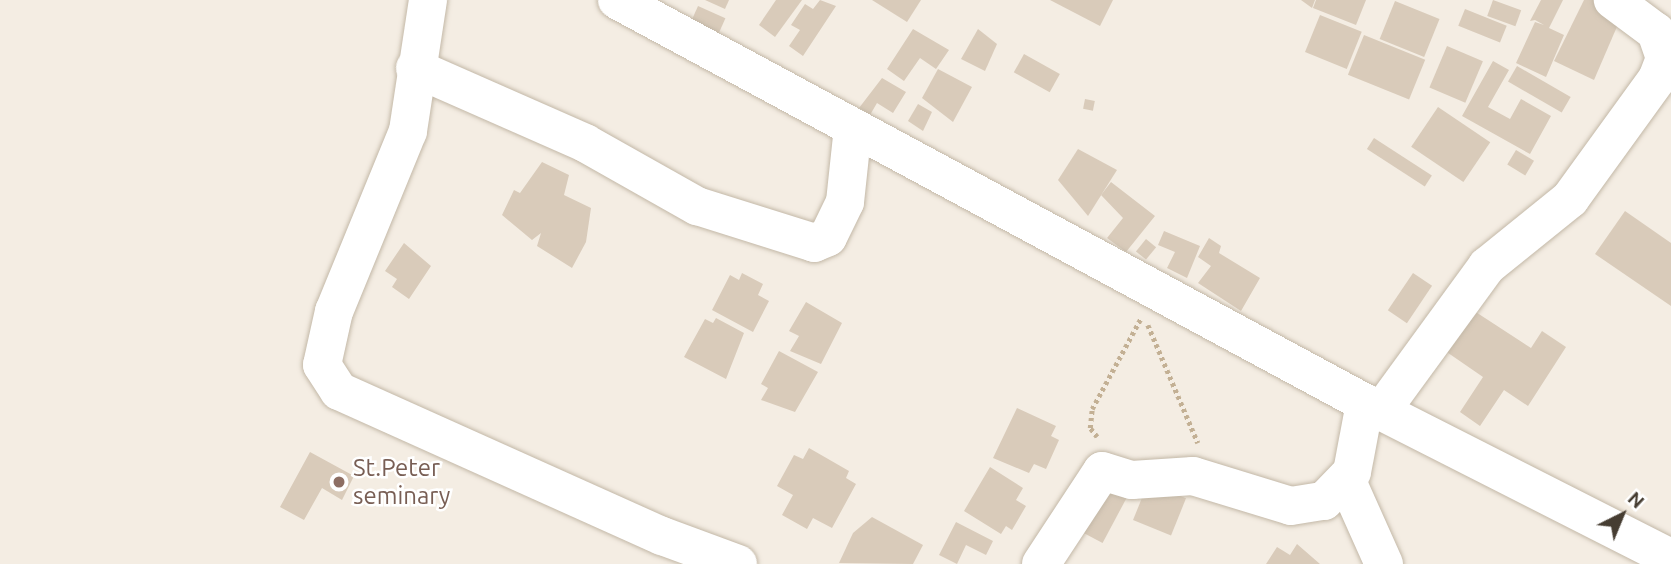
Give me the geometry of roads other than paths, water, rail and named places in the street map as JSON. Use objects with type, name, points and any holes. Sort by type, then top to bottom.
[{"type":"street","points":[[428,0],[405,140],[334,311],[322,365],[339,391],[662,536],[738,564]]},
{"type":"street","points":[[617,0],[1373,407],[1671,558]]},
{"type":"street","points":[[1041,564],[1102,471],[1126,480],[1166,474],[1214,482],[1299,506],[1324,501],[1346,479],[1373,407],[1487,266],[1570,200],[1657,79],[1665,58],[1659,37],[1638,13],[1613,0]]},
{"type":"street","points":[[415,68],[585,143],[697,206],[814,243],[828,237],[845,202],[853,127]]},
{"type":"street","points":[[1346,479],[1384,564]]},
{"type":"place","name":"St.Peter seminary","points":[[339,482]]}]
